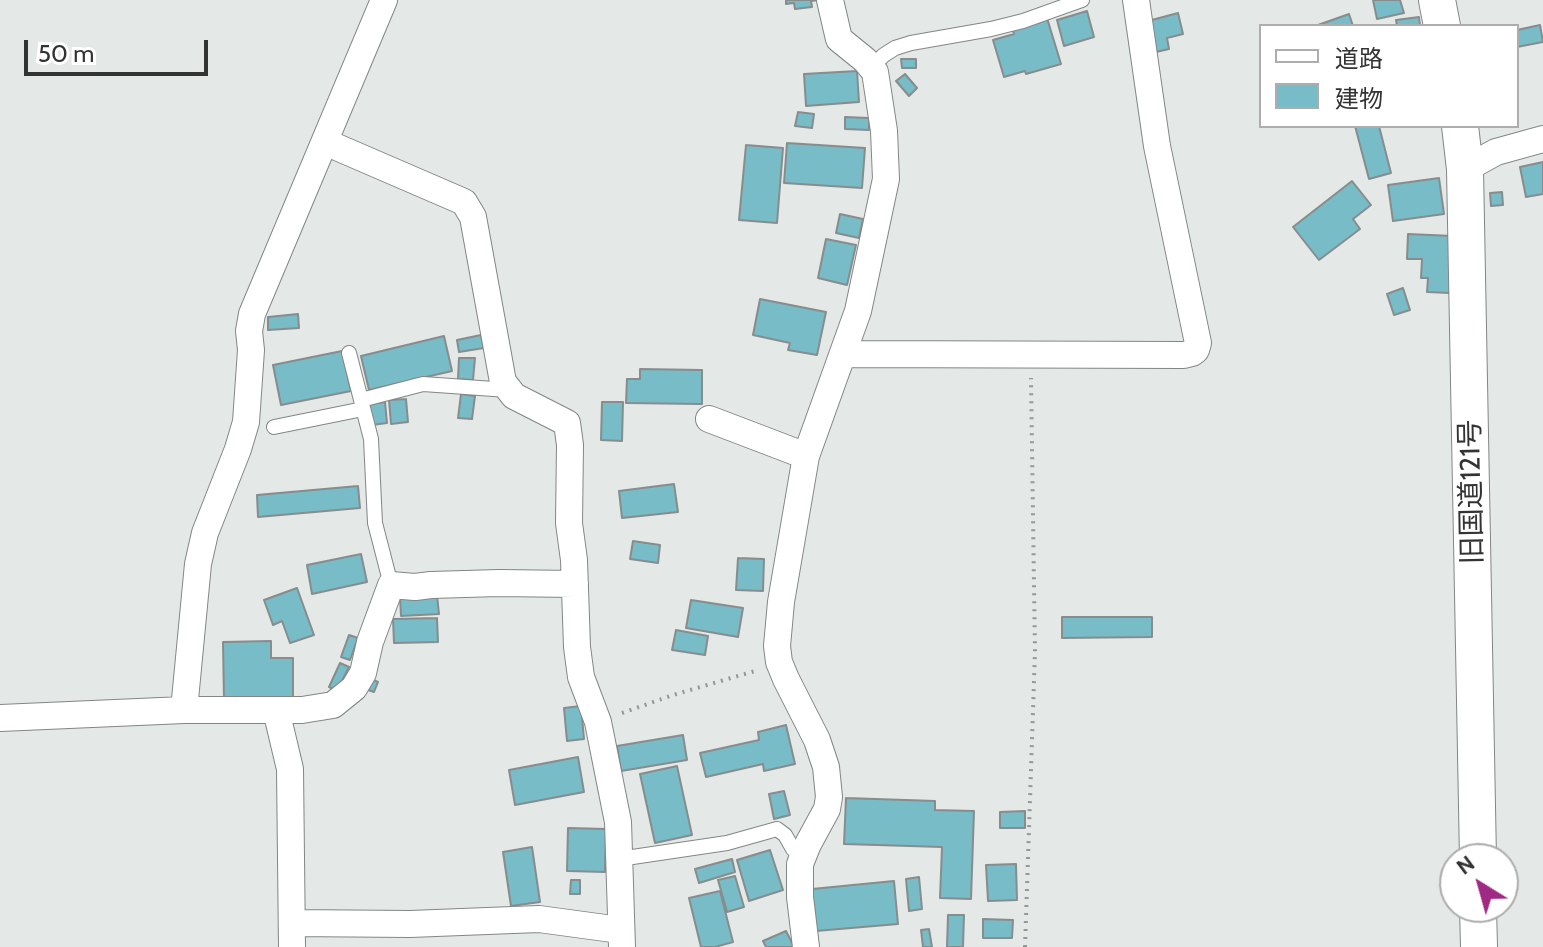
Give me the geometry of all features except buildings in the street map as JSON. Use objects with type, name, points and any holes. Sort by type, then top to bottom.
[{"type":"street","points":[[184,710],[198,564],[205,533],[246,422],[252,314],[384,0]]},
{"type":"street","points":[[806,947],[800,864],[827,809],[829,797],[826,767],[817,740],[780,665],[777,646],[781,602],[806,456],[858,311],[886,179],[884,131],[875,72],[839,39],[830,0]]},
{"type":"street","points":[[843,354],[1184,355],[1196,350],[1198,343],[1157,146],[1136,0]]},
{"type":"street","points":[[1437,0],[1442,24]]},
{"type":"street","name":"旧国道121号","points":[[1460,128],[1465,169],[1478,843]]},
{"type":"street","points":[[1465,169],[1496,152],[1543,139]]},
{"type":"street","points":[[276,710],[290,769],[292,935],[410,924],[539,919],[621,939],[618,822],[598,722],[581,677],[577,647],[574,560],[569,523],[570,445],[567,423],[514,396],[503,382],[473,217],[464,202],[325,142]]},
{"type":"street","points":[[709,419],[806,456]]},
{"type":"street","points":[[0,718],[184,710],[302,710],[333,705],[354,688],[363,673],[370,642],[391,585],[575,584]]},
{"type":"street","points":[[1478,923],[1479,947]]},
{"type":"lane","points":[[871,67],[895,48],[1023,21],[1082,0]]},
{"type":"lane","points":[[349,353],[371,439],[375,523],[391,585]]},
{"type":"lane","points":[[274,427],[423,384],[508,390]]},
{"type":"lane","points":[[619,859],[727,843],[777,829],[802,859]]},
{"type":"path","points":[[1025,947],[1035,652],[1030,354]]},
{"type":"path","points":[[598,722],[632,708],[780,665]]}]
